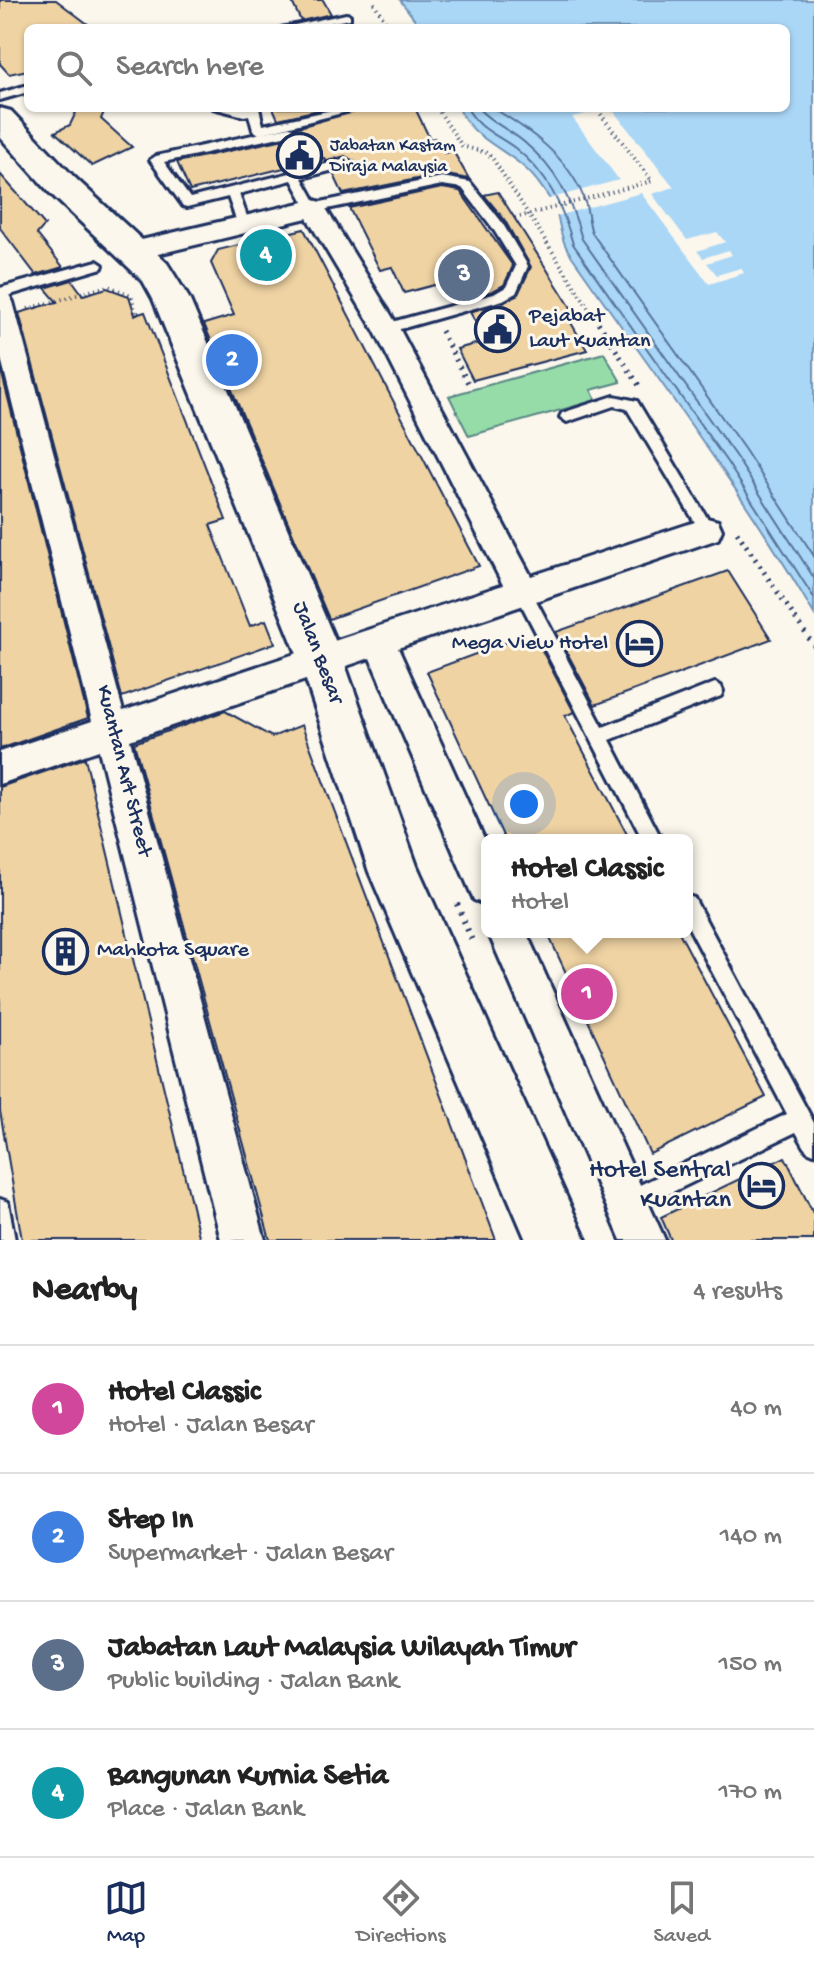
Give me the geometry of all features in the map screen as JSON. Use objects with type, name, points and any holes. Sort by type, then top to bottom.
[{"type":"highway","name":"Jalan Besar","points":[[0,118],[62,185],[115,258],[155,272],[171,298],[321,659],[394,872],[556,1240]]},
{"type":"street","points":[[115,258],[313,208],[386,328],[524,594]]},
{"type":"street","name":"Kuantan Art Street","points":[[1,304],[243,1240]]},
{"type":"street","points":[[0,768],[719,527]]},
{"type":"street","points":[[379,642],[481,873]]},
{"type":"street","points":[[510,938],[643,1240]]},
{"type":"lane","points":[[308,24],[346,17]]},
{"type":"lane","points":[[0,97],[24,89]]},
{"type":"lane","points":[[254,112],[259,130],[338,112]]},
{"type":"lane","points":[[289,131],[156,160],[187,203],[346,163]]},
{"type":"lane","points":[[296,177],[313,208],[442,181],[455,181],[474,191],[522,266],[511,290],[498,297],[386,328]]},
{"type":"lane","points":[[232,192],[244,225]]},
{"type":"lane","points":[[1,304],[115,258]]},
{"type":"lane","points":[[567,417],[614,401],[632,405],[719,527]]},
{"type":"lane","points":[[524,594],[650,834]]},
{"type":"lane","points":[[598,737],[715,691]]},
{"type":"lane","points":[[693,916],[814,1144]]},
{"type":"lane","points":[[627,1203],[800,1119]]},
{"type":"lane","points":[[0,1210],[4,1240]]},
{"type":"path","points":[[374,3],[387,24]]},
{"type":"path","points":[[440,112],[462,146],[487,153],[493,159],[642,391]]},
{"type":"path","points":[[539,211],[652,181],[599,112]]},
{"type":"path","points":[[1,304],[108,286],[131,295],[136,314],[147,311]]},
{"type":"path","points":[[433,315],[468,383]]},
{"type":"path","points":[[719,527],[814,646]]},
{"type":"green space","points":[[604,353],[621,382],[591,390],[596,400],[469,436],[449,396]]},
{"type":"water","points":[[400,0],[814,0],[814,614],[726,476],[569,252],[552,203],[537,181],[473,129],[461,112],[790,112],[790,24],[418,24]]},
{"type":"pier","points":[[594,112],[614,112],[674,187],[652,194],[687,240],[717,232],[725,242],[697,251],[703,258],[729,250],[732,255],[707,263],[717,275],[741,268],[744,273],[709,284],[641,193],[553,217],[545,200],[619,180],[572,117]]},
{"type":"building","points":[[0,0],[56,0],[88,24],[24,24],[24,71],[9,74],[0,64]]},
{"type":"building","points":[[291,0],[323,0],[331,14],[301,21]]},
{"type":"building","points":[[76,112],[104,112],[101,119],[132,147],[92,166],[55,132],[70,125]]},
{"type":"building","points":[[275,112],[309,112],[278,119]]},
{"type":"building","points":[[351,112],[417,112],[430,139],[435,138],[444,153],[453,151],[469,179],[441,174],[343,194],[333,173],[352,168],[355,162],[345,156],[327,161],[325,158],[190,191],[177,162],[294,137],[296,128]]},
{"type":"building","points":[[0,174],[45,225],[37,234],[63,267],[36,275],[0,228]]},
{"type":"building","points":[[442,188],[460,191],[513,266],[504,285],[463,299],[453,280],[404,293],[392,267],[380,270],[349,208]]},
{"type":"building","points":[[498,192],[575,314],[567,316],[587,350],[473,380],[457,349],[486,341],[470,312],[517,296],[531,267],[504,219],[484,195]]},
{"type":"building","points":[[304,229],[479,566],[329,619],[204,324],[234,315],[211,263],[218,250]]},
{"type":"building","points":[[72,280],[83,295],[107,288],[129,296],[135,315],[145,312],[226,520],[210,525],[250,626],[266,620],[275,643],[122,697],[19,313],[57,302],[45,288]]},
{"type":"building","points":[[0,366],[88,718],[0,749]]},
{"type":"building","name":"Mega View Hotel","points":[[728,571],[771,639],[595,705],[556,632]]},
{"type":"building","points":[[524,636],[527,642],[536,639],[574,712],[565,716],[627,834],[502,834],[427,672]]},
{"type":"building","points":[[225,711],[272,737],[302,725],[496,1240],[270,1240],[134,743]]},
{"type":"building","name":"Mahkota Square","points":[[85,758],[200,1240],[22,1240],[0,1111],[0,787]]},
{"type":"building","points":[[550,938],[682,938],[766,1097],[650,1154]]},
{"type":"building","name":"Hotel Sentral Kuantan","points":[[785,1157],[814,1215],[814,1240],[671,1240],[661,1217]]},
{"type":"place","name":"Jabatan Kastam Diraja Malaysia","points":[[299,156]]},
{"type":"place","name":"Bangunan Kurnia Setia","points":[[266,255]]},
{"type":"place","name":"Jabatan Laut Malaysia Wilayah Timur","points":[[464,275]]},
{"type":"place","name":"Pejabat Laut Kuantan","points":[[498,330]]},
{"type":"place","name":"Step In","points":[[232,360]]},
{"type":"place","name":"Mega View Hotel","points":[[639,644]]},
{"type":"place","name":"Mahkota Square","points":[[66,951]]},
{"type":"place","name":"Hotel Classic","points":[[587,994]]},
{"type":"place","name":"Hotel Sentral Kuantan","points":[[762,1186]]}]
